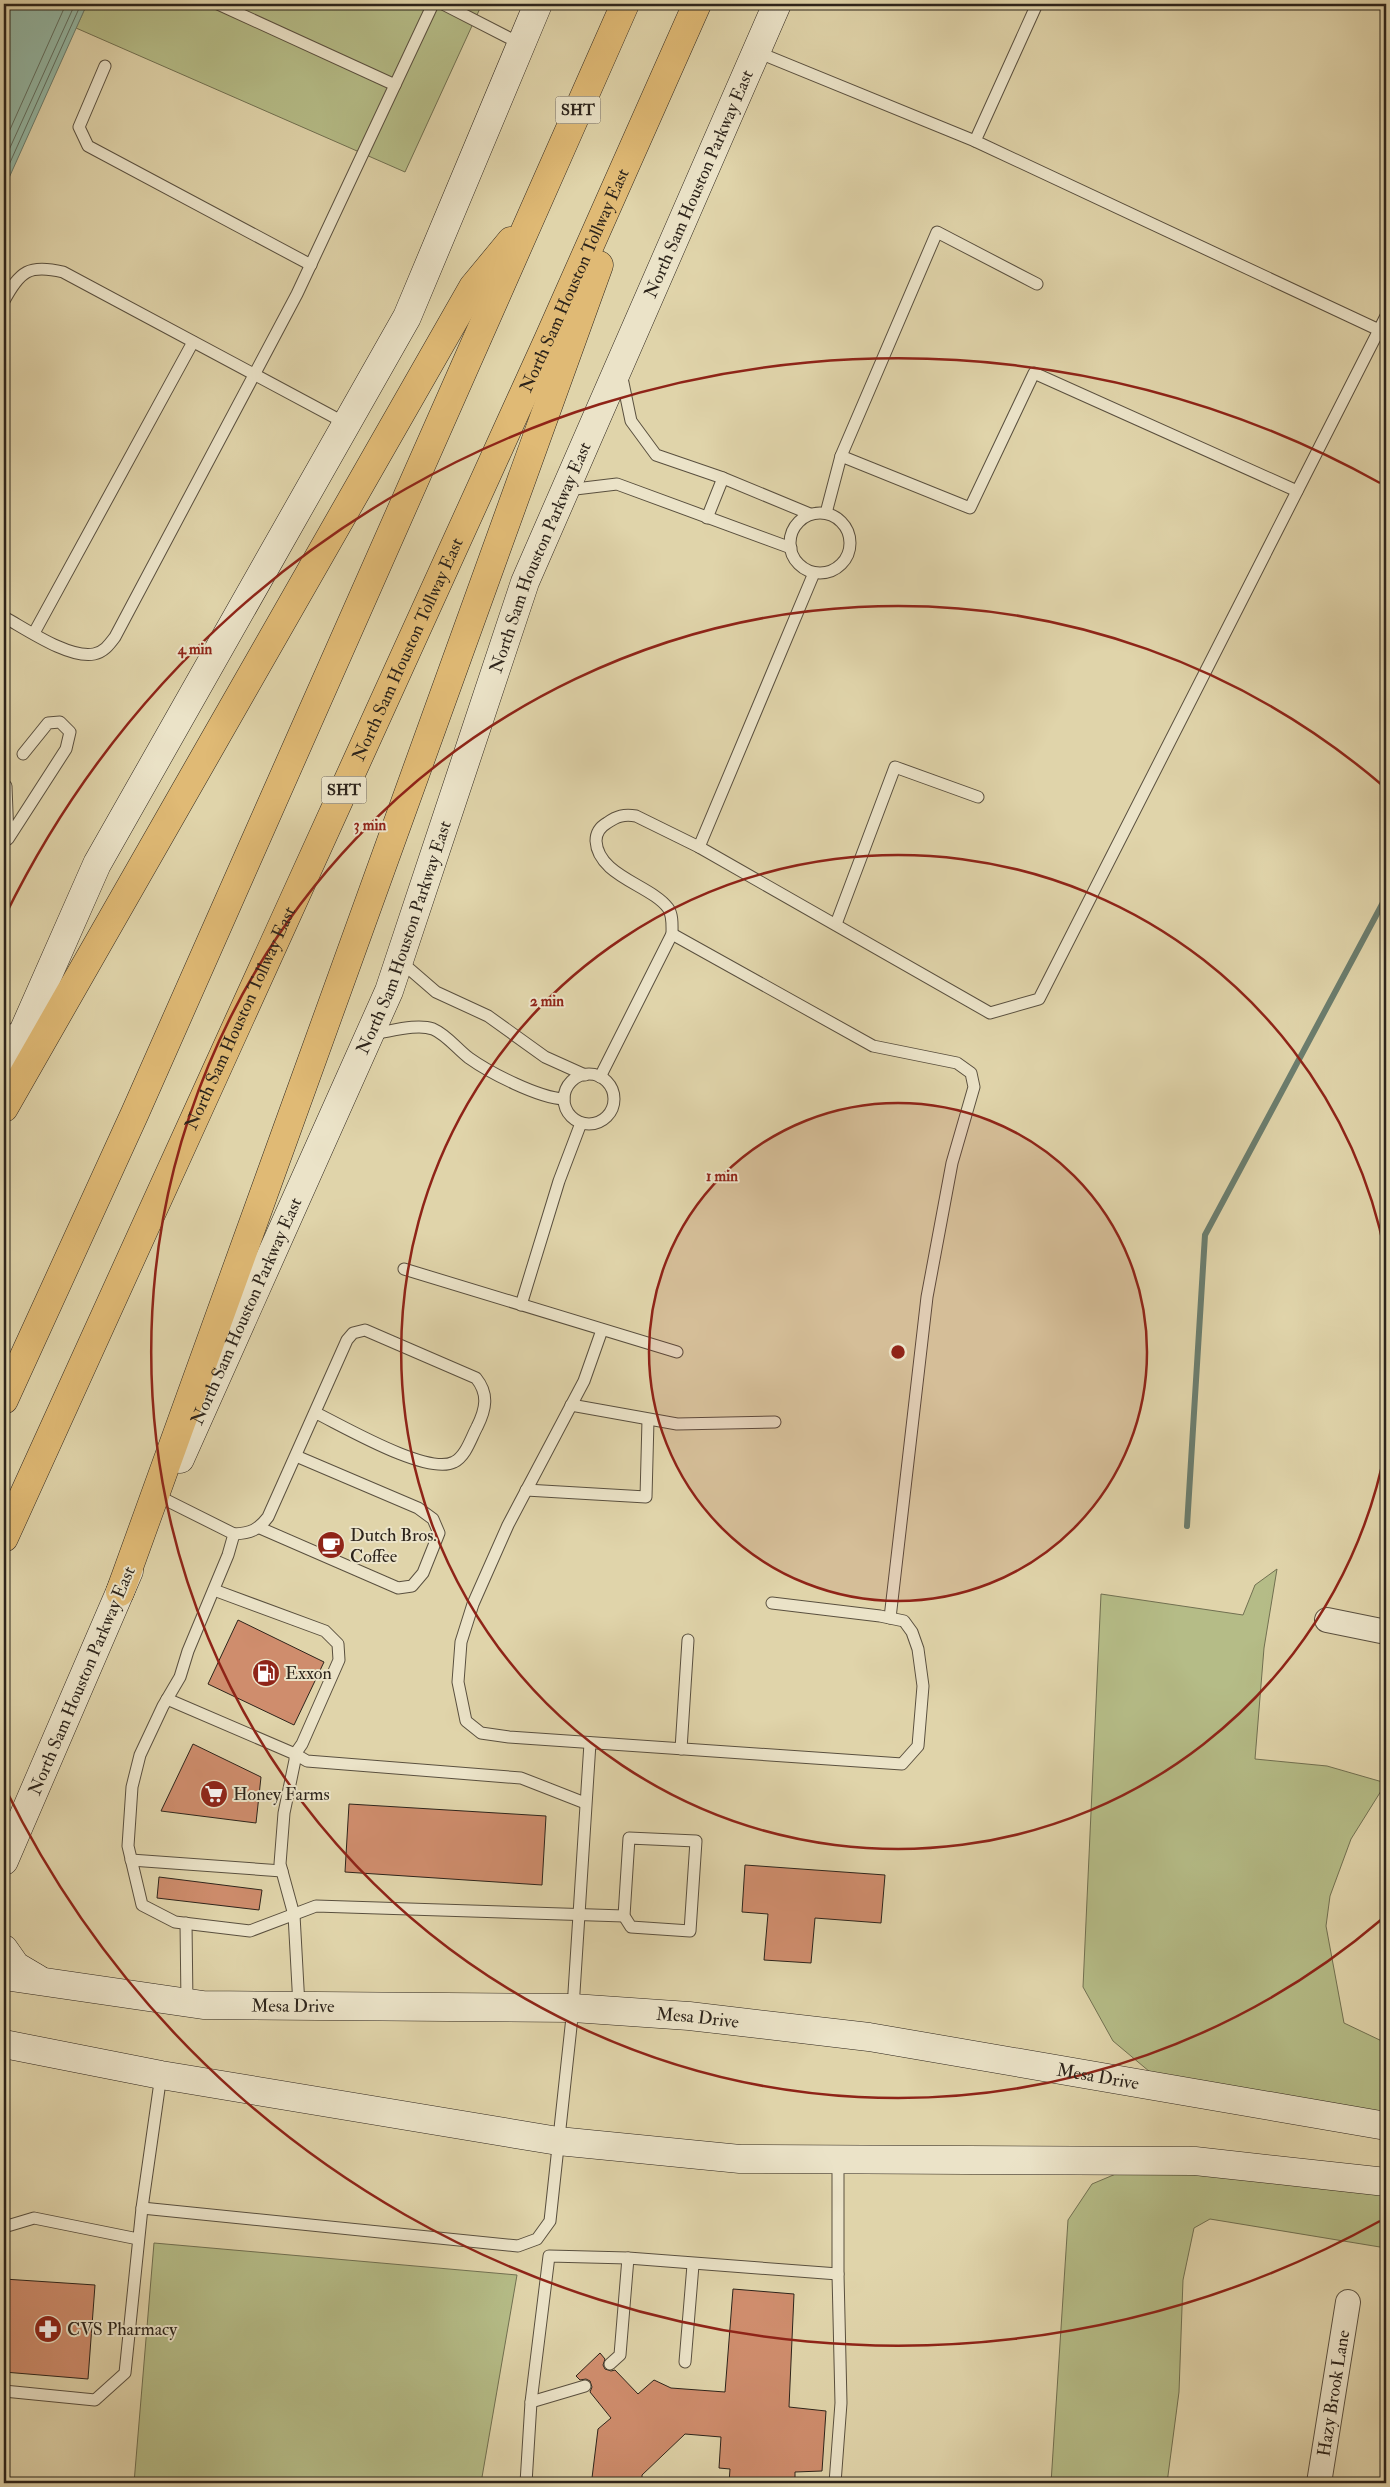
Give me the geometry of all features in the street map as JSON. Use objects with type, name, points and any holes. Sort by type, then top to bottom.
[{"type":"highway","name":"SHT","points":[[4,1400],[135,1113],[625,4]]},
{"type":"highway","name":"North Sam Houston Tollway East","points":[[4,1538],[548,340],[697,4]]},
{"type":"highway","points":[[120,1592],[681,40]]},
{"type":"highway","points":[[4,1108],[21,1037],[473,287],[532,217]]},
{"type":"main road","points":[[4,1075],[97,864],[407,317],[538,4]]},
{"type":"main road","name":"North Sam Houston Parkway East","points":[[4,1878],[6,1855],[120,1592],[389,991],[525,582],[777,4]]},
{"type":"main road","points":[[4,1949],[16,1966],[41,1981]]},
{"type":"main road","name":"Mesa Drive","points":[[4,1976],[187,2004],[573,2008],[689,2016],[869,2037],[1386,2126]]},
{"type":"main road","points":[[4,2044],[161,2075],[558,2141],[740,2159],[1195,2161],[1386,2182]]},
{"type":"street","points":[[1327,1620],[1386,1632]]},
{"type":"street","name":"Hazy Brook Lane","points":[[1319,2483],[1348,2302]]},
{"type":"lane","points":[[218,4],[395,85]]},
{"type":"lane","points":[[4,617],[64,650],[81,654],[93,654],[102,651],[110,644],[256,375],[311,265],[432,4]]},
{"type":"lane","points":[[443,4],[522,44]]},
{"type":"lane","points":[[975,141],[1037,4]]},
{"type":"lane","points":[[756,52],[975,141],[1378,330]]},
{"type":"lane","points":[[105,66],[79,127],[88,146],[311,265]]},
{"type":"lane","points":[[826,513],[841,456],[937,232],[1037,284]]},
{"type":"lane","points":[[4,301],[20,275],[33,269],[52,269],[64,272],[347,424]]},
{"type":"lane","points":[[600,1077],[672,934],[673,922],[668,908],[607,865],[597,846],[596,835],[600,827],[625,814],[636,816],[699,847],[990,1013],[1039,999],[1386,316]]},
{"type":"lane","points":[[34,633],[193,342]]},
{"type":"lane","points":[[619,363],[631,421],[656,455],[723,478],[810,514],[826,513],[839,518],[846,526],[851,546],[848,556],[834,570],[814,573],[799,564],[791,548],[790,540],[796,524],[810,514]]},
{"type":"lane","points":[[841,456],[970,508],[1034,373],[1297,491]]},
{"type":"lane","points":[[706,518],[723,478]]},
{"type":"lane","points":[[565,490],[617,484],[791,548]]},
{"type":"lane","points":[[699,847],[814,573]]},
{"type":"lane","points":[[6,844],[66,749],[70,732],[60,722],[48,723],[23,754]]},
{"type":"lane","points":[[836,924],[895,767],[978,797]]},
{"type":"lane","points":[[6,786],[6,844]]},
{"type":"lane","points":[[672,934],[873,1046],[957,1063],[971,1073],[974,1087],[952,1163],[927,1297],[890,1618]]},
{"type":"lane","points":[[399,960],[436,992],[488,1016],[544,1057],[586,1074],[600,1077],[611,1087],[613,1094],[612,1109],[608,1115],[596,1123],[581,1123],[569,1113],[564,1099],[568,1085],[579,1076],[586,1074]]},
{"type":"lane","points":[[370,1034],[431,1028],[495,1074],[525,1088],[564,1099]]},
{"type":"lane","points":[[521,1305],[559,1181],[581,1123]]},
{"type":"lane","points":[[404,1269],[677,1352]]},
{"type":"lane","points":[[162,1498],[234,1534],[250,1533],[260,1528],[268,1517],[347,1340],[353,1334],[365,1330],[476,1378],[483,1387],[486,1399],[483,1414],[463,1454],[454,1462],[439,1466],[418,1462],[316,1413]]},
{"type":"lane","points":[[602,1330],[584,1381],[508,1525],[473,1604],[461,1642],[458,1682],[466,1721],[481,1733],[902,1764],[918,1746],[923,1686],[918,1649],[912,1632],[904,1621],[772,1603]]},
{"type":"lane","points":[[571,1405],[677,1424],[775,1422]]},
{"type":"lane","points":[[526,1490],[646,1497],[648,1420]]},
{"type":"lane","points":[[260,1528],[398,1588],[412,1586],[423,1573],[439,1534],[433,1519],[418,1508],[296,1456]]},
{"type":"lane","points":[[234,1534],[180,1677],[167,1699],[140,1755],[132,1788],[128,1846],[142,1906],[175,1922],[250,1931],[316,1906],[624,1916]]},
{"type":"lane","points":[[214,1590],[324,1631],[338,1644],[339,1660],[302,1744],[294,1754],[295,1760],[284,1812],[280,1864],[294,1915],[299,2006]]},
{"type":"lane","points":[[681,1749],[688,1640]]},
{"type":"lane","points":[[167,1699],[308,1761],[521,1778],[585,1803]]},
{"type":"lane","points":[[142,2208],[518,2246],[538,2239],[550,2221],[573,2008],[590,1742]]},
{"type":"lane","points":[[629,1838],[696,1841],[690,1930],[631,1927],[624,1916],[629,1838]]},
{"type":"lane","points":[[131,1860],[282,1871]]},
{"type":"lane","points":[[186,1923],[187,2004]]},
{"type":"lane","points":[[4,2391],[95,2400],[125,2372],[138,2239],[161,2075]]},
{"type":"lane","points":[[835,2483],[841,2403],[838,2159]]},
{"type":"lane","points":[[4,2227],[34,2218],[138,2239]]},
{"type":"lane","points":[[526,2483],[531,2402],[549,2256],[538,2239]]},
{"type":"lane","points":[[549,2256],[628,2258],[693,2265],[838,2274]]},
{"type":"lane","points":[[610,2364],[620,2355],[628,2258]]},
{"type":"lane","points":[[685,2362],[693,2265]]},
{"type":"lane","points":[[531,2402],[585,2386]]},
{"type":"green space","points":[[87,4],[482,4],[405,172],[76,28]]},
{"type":"green space","points":[[1277,1569],[1264,1648],[1255,1759],[1327,1766],[1386,1783],[1351,1839],[1330,1896],[1326,1926],[1344,2023],[1386,2043],[1386,2113],[1150,2072],[1113,2041],[1083,1987],[1101,1594],[1243,1615],[1255,1585]]},
{"type":"green space","points":[[1130,2168],[1386,2191],[1386,2248],[1210,2219],[1194,2228],[1183,2280],[1179,2392],[1167,2483],[1051,2483],[1068,2220],[1092,2184]]},
{"type":"green space","points":[[154,2243],[517,2275],[481,2483],[134,2483]]},
{"type":"water","points":[[4,4],[87,4],[4,189]]},
{"type":"building","name":"Exxon","points":[[238,1620],[324,1662],[294,1725],[208,1684]]},
{"type":"building","name":"Honey Farms","points":[[193,1744],[261,1777],[256,1823],[161,1811]]},
{"type":"building","points":[[349,1804],[546,1816],[542,1885],[345,1872]]},
{"type":"building","points":[[745,1865],[885,1875],[881,1923],[815,1918],[811,1963],[764,1960],[768,1914],[742,1912]]},
{"type":"building","points":[[159,1877],[262,1890],[259,1910],[157,1898]]},
{"type":"building","name":"CVS Pharmacy","points":[[4,2279],[95,2285],[88,2379],[4,2372]]},
{"type":"building","points":[[733,2289],[794,2294],[789,2407],[826,2411],[822,2471],[795,2472],[795,2483],[729,2483],[730,2469],[719,2468],[721,2437],[685,2434],[642,2475],[642,2483],[608,2483],[608,2479],[592,2478],[598,2429],[611,2418],[590,2392],[592,2387],[590,2381],[586,2379],[580,2380],[576,2376],[600,2353],[605,2359],[603,2365],[605,2369],[615,2370],[638,2394],[654,2380],[671,2388],[725,2392]]},
{"type":"waterway","points":[[1187,1526],[1205,1235],[1386,897]]},
{"type":"place","name":"Dutch Bros. Coffee","points":[[331,1545]]},
{"type":"place","name":"Exxon","points":[[266,1673]]},
{"type":"place","name":"Honey Farms","points":[[214,1794]]},
{"type":"place","name":"CVS Pharmacy","points":[[48,2329]]}]
